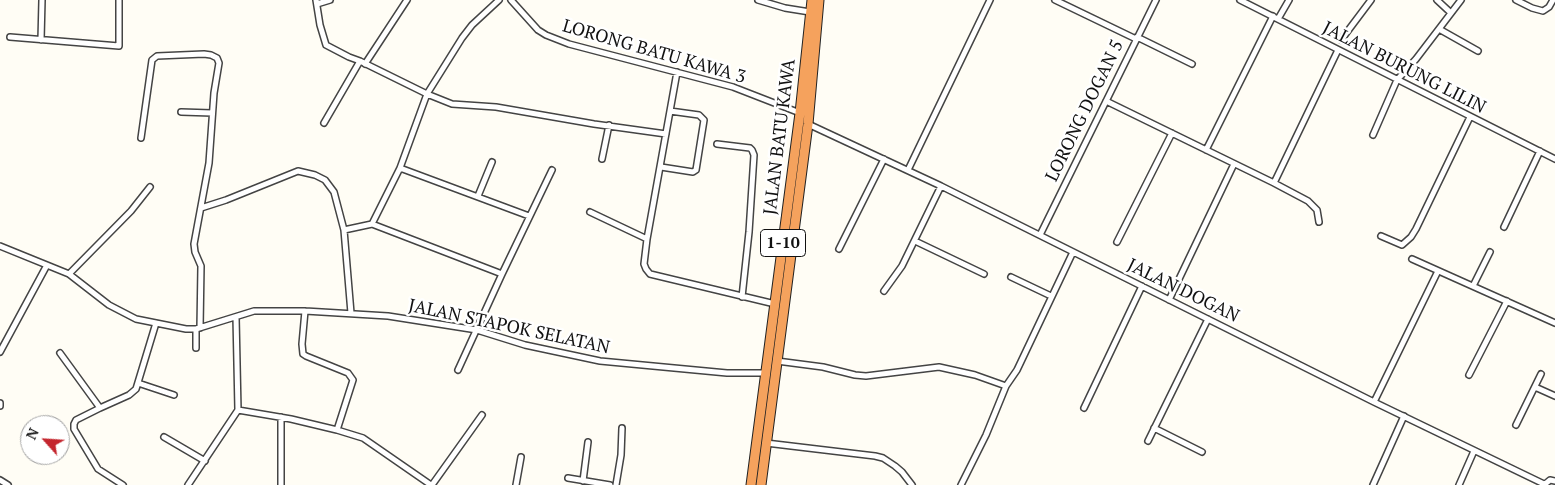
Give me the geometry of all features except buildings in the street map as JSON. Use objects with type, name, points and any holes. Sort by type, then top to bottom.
[{"type":"highway","name":"JALAN BATU KAWA","points":[[751,485],[800,113],[812,0]]},
{"type":"highway","name":"JALAN BATU KAWA","points":[[761,485],[808,124],[819,0]]},
{"type":"street","points":[[41,40],[42,0]]},
{"type":"street","points":[[10,37],[119,46],[119,0]]},
{"type":"street","points":[[330,0],[316,2],[326,45],[427,94],[452,104],[496,107],[666,134]]},
{"type":"street","points":[[324,123],[362,62],[407,0]]},
{"type":"street","points":[[372,224],[400,168],[427,94],[462,38],[472,25],[499,0]]},
{"type":"street","name":"LORONG BATU KAWA 3","points":[[511,0],[538,30],[569,44],[733,87],[800,113]]},
{"type":"street","points":[[758,0],[810,12]]},
{"type":"street","points":[[908,170],[990,0]]},
{"type":"street","points":[[1055,0],[1192,64]]},
{"type":"street","name":"LORONG DOGAN 5","points":[[1040,235],[1156,0]]},
{"type":"street","name":"JALAN BURUNG LILIN","points":[[1240,0],[1555,158]]},
{"type":"street","points":[[1206,150],[1275,18],[1289,0]]},
{"type":"street","points":[[1341,40],[1371,0]]},
{"type":"street","points":[[1437,0],[1451,13]]},
{"type":"street","points":[[1372,135],[1397,80],[1461,0]]},
{"type":"street","points":[[1516,0],[1543,11],[1549,7],[1553,0]]},
{"type":"street","points":[[1439,29],[1478,51]]},
{"type":"street","points":[[1274,183],[1338,50]]},
{"type":"street","points":[[141,138],[152,60],[157,56],[204,54],[217,58],[209,163],[194,244],[201,266],[196,348]]},
{"type":"street","points":[[677,72],[661,167],[646,239],[644,264],[650,274],[775,304]]},
{"type":"street","points":[[1106,101],[1274,183],[1314,206],[1318,212],[1319,222]]},
{"type":"street","points":[[661,167],[693,172],[696,170],[704,120],[699,115],[670,111]]},
{"type":"street","points":[[181,112],[212,113]]},
{"type":"street","points":[[1381,236],[1402,245],[1411,237],[1470,117]]},
{"type":"street","name":"JALAN DOGAN","points":[[808,124],[941,186],[1544,485]]},
{"type":"street","points":[[602,158],[609,125]]},
{"type":"street","points":[[1118,242],[1172,133]]},
{"type":"street","points":[[717,144],[750,148],[754,154],[749,232],[742,297]]},
{"type":"street","points":[[1504,227],[1540,151]]},
{"type":"street","points":[[839,248],[884,159]]},
{"type":"street","points":[[478,196],[492,162]]},
{"type":"street","points":[[1169,300],[1234,164]]},
{"type":"street","points":[[400,168],[529,216]]},
{"type":"street","points":[[458,370],[552,170]]},
{"type":"street","points":[[201,208],[298,171],[307,172],[326,180],[338,206],[344,230],[351,313]]},
{"type":"street","points":[[884,291],[894,279],[916,241],[941,186]]},
{"type":"street","points":[[69,274],[131,212],[150,187]]},
{"type":"street","points":[[590,212],[646,239]]},
{"type":"street","points":[[344,230],[372,224],[502,274]]},
{"type":"street","points":[[916,241],[984,274]]},
{"type":"street","name":"JALAN STAPOK SELATAN","points":[[0,246],[69,274],[109,305],[136,319],[186,329],[198,328],[254,310],[351,313],[388,316],[477,330],[525,345],[600,361],[727,373],[765,374]]},
{"type":"street","points":[[961,485],[986,436],[1006,386],[1017,370],[1051,296],[1074,252]]},
{"type":"street","points":[[1473,286],[1490,252]]},
{"type":"street","points":[[1412,259],[1555,323]]},
{"type":"street","points":[[0,352],[47,265]]},
{"type":"street","points":[[1374,402],[1438,271]]},
{"type":"street","points":[[1011,277],[1051,296]]},
{"type":"street","points":[[1084,408],[1142,286]]},
{"type":"street","points":[[1469,375],[1507,301]]},
{"type":"street","points":[[305,311],[303,354],[348,373],[353,380],[337,430]]},
{"type":"street","points":[[188,485],[238,410],[236,317]]},
{"type":"street","points":[[1148,441],[1208,319]]},
{"type":"street","points":[[123,485],[98,469],[74,429],[74,424],[76,420],[129,395],[136,389],[156,323]]},
{"type":"street","points":[[60,353],[100,408]]},
{"type":"street","points":[[777,361],[823,367],[866,376],[939,367],[975,375],[1006,386]]},
{"type":"street","points":[[1516,425],[1541,374]]},
{"type":"street","points":[[138,383],[174,395]]},
{"type":"street","points":[[1535,387],[1555,396]]},
{"type":"street","points":[[238,410],[281,417],[363,438],[432,485],[482,415]]},
{"type":"street","points":[[1373,485],[1404,416]]},
{"type":"street","points":[[281,417],[281,485]]},
{"type":"street","points":[[616,485],[621,455],[622,428]]},
{"type":"street","points":[[1154,428],[1202,452]]},
{"type":"street","points":[[164,437],[204,461]]},
{"type":"street","points":[[583,481],[588,442]]},
{"type":"street","points":[[766,443],[883,458],[902,472],[912,485]]},
{"type":"street","points":[[1458,485],[1474,451]]},
{"type":"street","points":[[516,485],[521,457]]},
{"type":"street","points":[[568,478],[610,485]]},
{"type":"street","points":[[0,480],[8,485]]},
{"type":"street","points":[[1544,485],[1550,480],[1555,481]]}]
